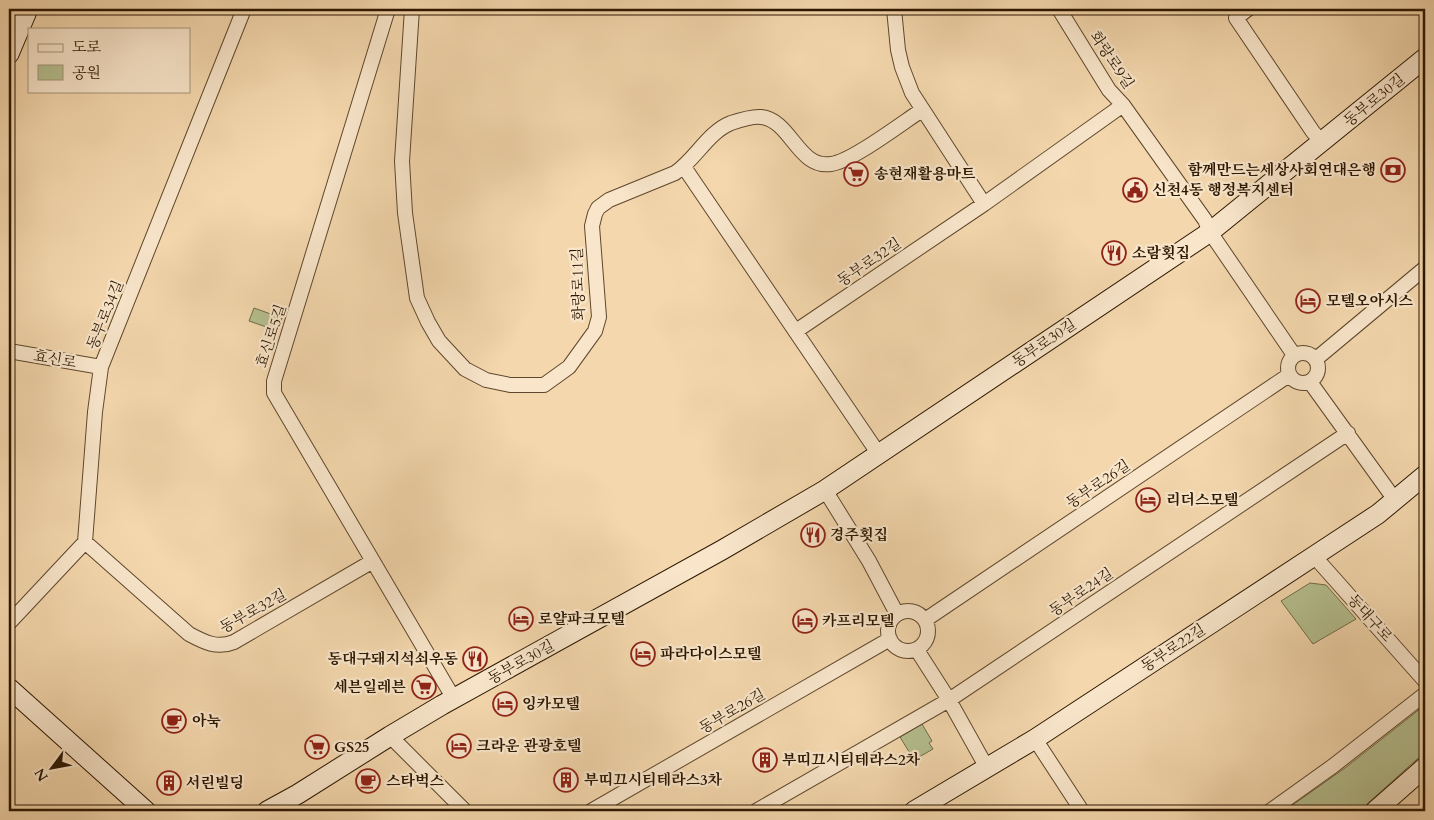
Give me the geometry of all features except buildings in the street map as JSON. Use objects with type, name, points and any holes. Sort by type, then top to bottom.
[{"type":"main road","points":[[9,54],[28,9]]},
{"type":"main road","name":"동부로30길","points":[[267,811],[454,699],[722,550],[825,490],[1210,232],[1425,58]]},
{"type":"main road","name":"동부로22길","points":[[914,811],[1036,739],[1378,514],[1425,475]]},
{"type":"main road","points":[[9,688],[146,811]]},
{"type":"main road","points":[[1375,811],[1425,767]]},
{"type":"street","name":"동부로34길","points":[[85,542],[95,412],[101,367],[244,9]]},
{"type":"street","name":"효신로5길","points":[[388,9],[274,381],[274,393],[454,699]]},
{"type":"street","name":"화랑로11길","points":[[412,9],[402,161],[405,213],[417,298],[439,341],[455,360],[471,373],[486,380],[510,385],[544,385],[569,367],[595,331],[599,317],[592,226],[594,214],[598,208],[610,200],[668,177],[684,167],[722,128],[744,119],[761,117],[772,120],[781,127],[809,158],[819,164],[826,165],[840,162],[922,110]]},
{"type":"street","points":[[894,9],[898,50],[912,93],[984,204]]},
{"type":"street","name":"화랑로9길","points":[[1059,9],[1110,90],[1123,105]]},
{"type":"street","points":[[1248,9],[1236,18],[1313,132],[1322,142]]},
{"type":"street","name":"동부로32길","points":[[796,331],[984,204],[1123,105]]},
{"type":"street","points":[[1123,105],[1205,220],[1210,232],[1294,355]]},
{"type":"street","points":[[684,167],[878,453]]},
{"type":"street","points":[[1316,360],[1425,268]]},
{"type":"street","name":"효신로","points":[[9,351],[101,367]]},
{"type":"street","points":[[1303,352],[1308,353],[1316,360],[1318,370],[1314,379],[1310,382],[1299,383],[1294,381],[1289,375],[1288,363],[1294,355],[1303,352]]},
{"type":"street","name":"동부로26길","points":[[925,620],[1289,375]]},
{"type":"street","points":[[1310,382],[1395,500]]},
{"type":"street","name":"동부로24길","points":[[756,811],[949,700],[1348,434]]},
{"type":"street","points":[[825,490],[869,561],[897,614]]},
{"type":"street","name":"동부로32길","points":[[85,542],[189,634],[206,643],[225,646],[373,561]]},
{"type":"street","points":[[9,623],[85,542]]},
{"type":"street","name":"동대구로","points":[[1314,556],[1425,681]]},
{"type":"street","points":[[909,611],[914,612],[920,614],[925,620],[928,636],[926,642],[917,650],[904,651],[893,644],[890,639],[889,625],[897,614],[909,611]]},
{"type":"street","name":"동부로26길","points":[[591,811],[890,639]]},
{"type":"street","points":[[917,650],[949,700],[987,768]]},
{"type":"street","points":[[1270,811],[1333,766],[1425,694]]},
{"type":"street","points":[[390,736],[465,811]]},
{"type":"street","points":[[1036,739],[1082,811]]},
{"type":"green space","points":[[254,308],[282,318],[278,331],[249,321]]},
{"type":"green space","points":[[1310,583],[1326,585],[1356,619],[1313,644],[1281,601]]},
{"type":"green space","points":[[1425,705],[1425,752],[1366,805],[1357,811],[1284,811],[1345,768]]},
{"type":"green space","points":[[922,724],[932,741],[929,743],[933,749],[914,760],[900,737]]},
{"type":"place","name":"함께만드는세상사회연대은행","points":[[1393,170]]},
{"type":"place","name":"송현재활용마트","points":[[856,174]]},
{"type":"place","name":"신천4동 행정복지센터","points":[[1135,190]]},
{"type":"place","name":"소람횟집","points":[[1114,253]]},
{"type":"place","name":"모텔오아시스","points":[[1308,301]]},
{"type":"place","name":"리더스모텔","points":[[1148,500]]},
{"type":"place","name":"경주횟집","points":[[813,535]]},
{"type":"place","name":"로얄파크모텔","points":[[521,619]]},
{"type":"place","name":"카프리모텔","points":[[805,621]]},
{"type":"place","name":"파라다이스모텔","points":[[643,654]]},
{"type":"place","name":"동대구돼지석쇠우동","points":[[475,659]]},
{"type":"place","name":"세븐일레븐","points":[[424,687]]},
{"type":"place","name":"잉카모텔","points":[[505,704]]},
{"type":"place","name":"아눅","points":[[174,721]]},
{"type":"place","name":"크라운 관광호텔","points":[[459,746]]},
{"type":"place","name":"GS25","points":[[317,747]]},
{"type":"place","name":"부띠끄시티테라스2차","points":[[765,760]]},
{"type":"place","name":"부띠끄시티테라스3차","points":[[566,780]]},
{"type":"place","name":"스타벅스","points":[[368,781]]},
{"type":"place","name":"서린빌딩","points":[[169,783]]}]
